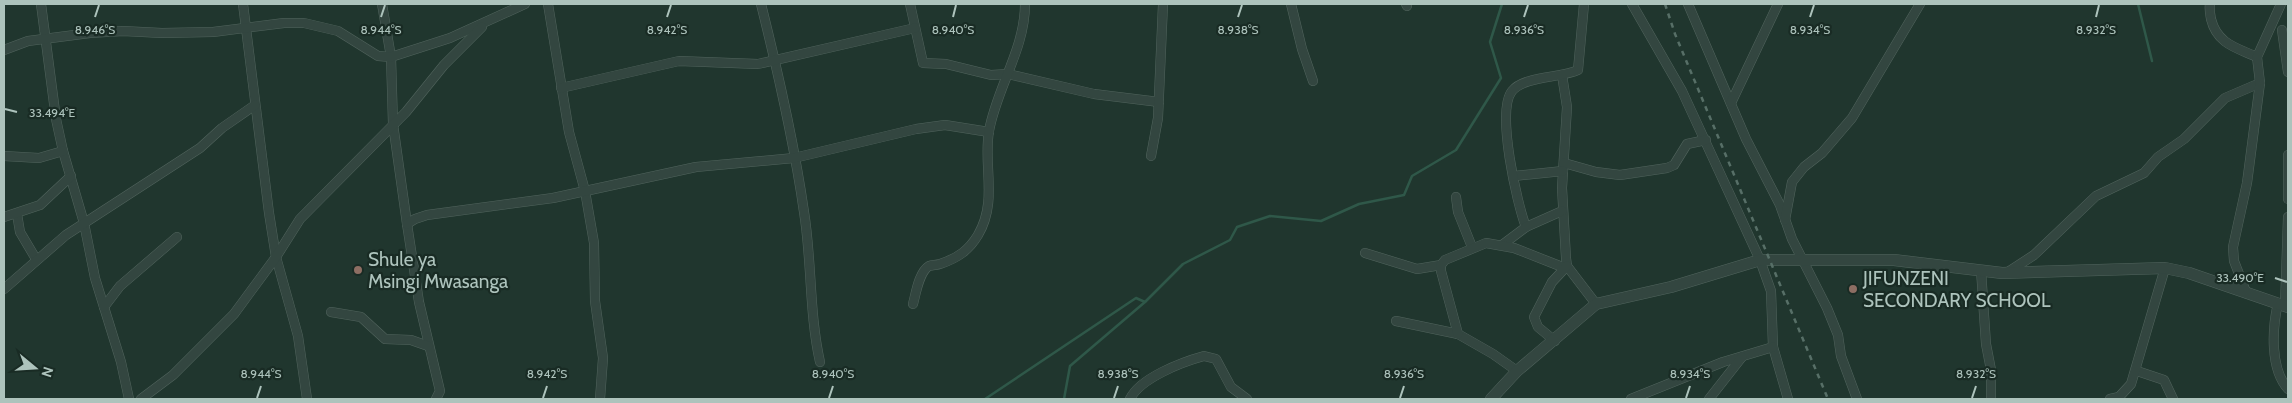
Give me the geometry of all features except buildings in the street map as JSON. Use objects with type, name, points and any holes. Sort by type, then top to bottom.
[{"type":"street","points":[[41,4],[56,119],[63,151],[84,223],[88,250],[121,362],[129,399]]},
{"type":"street","points":[[243,4],[276,257],[298,336],[307,399]]},
{"type":"street","points":[[382,4],[392,56],[393,124],[428,346],[440,391],[436,399]]},
{"type":"street","points":[[4,50],[28,41],[123,31],[162,33],[213,32],[284,23],[312,25],[338,31],[378,56],[392,56],[442,40],[526,4]]},
{"type":"street","points":[[548,4],[569,132],[585,191],[594,243],[595,301],[603,358],[600,399]]},
{"type":"street","points":[[762,4],[804,212],[814,338],[820,362]]},
{"type":"street","points":[[910,4],[923,63],[946,64],[992,75],[1008,74],[1094,94],[1159,102]]},
{"type":"street","points":[[913,304],[922,276],[929,266],[953,259],[968,250],[985,219],[989,198],[989,132],[997,102],[1021,38],[1025,4]]},
{"type":"street","points":[[1151,156],[1159,102],[1163,4]]},
{"type":"street","points":[[1292,4],[1302,48],[1313,81]]},
{"type":"street","points":[[1526,227],[1514,176],[1506,128],[1506,111],[1512,91],[1535,81],[1578,70],[1584,4]]},
{"type":"street","points":[[1632,4],[1678,83],[1760,260],[1771,291],[1773,347],[1788,399]]},
{"type":"street","points":[[1688,4],[1746,140],[1780,205],[1785,222],[1838,335],[1841,356],[1858,399]]},
{"type":"street","points":[[1731,103],[1778,4]]},
{"type":"street","points":[[1785,222],[1792,182],[1804,167],[1822,154],[1852,118],[1920,4]]},
{"type":"street","points":[[2210,4],[2209,9],[2216,34],[2223,42],[2257,58]]},
{"type":"street","points":[[2246,292],[2234,261],[2233,247],[2247,183],[2260,83],[2257,58],[2281,4]]},
{"type":"street","points":[[141,399],[173,375],[234,314],[276,257],[300,219],[393,124],[444,65],[485,23]]},
{"type":"street","points":[[561,88],[679,61],[694,60],[737,65],[775,61],[915,28]]},
{"type":"street","points":[[2269,29],[2285,31],[2288,72]]},
{"type":"street","points":[[1555,341],[1538,327],[1534,317],[1552,282],[1566,267],[1562,211],[1567,107],[1562,75]]},
{"type":"street","points":[[2006,273],[2034,254],[2096,196],[2144,172],[2158,157],[2184,139],[2225,98],[2260,83]]},
{"type":"street","points":[[4,289],[36,259],[84,223],[200,148],[222,128],[255,105]]},
{"type":"street","points":[[408,224],[415,219],[427,215],[553,198],[688,168],[722,163],[794,158],[916,129],[945,125],[989,132]]},
{"type":"street","points":[[1514,176],[1563,167],[1620,175],[1667,168],[1674,165],[1687,144],[1706,140]]},
{"type":"street","points":[[4,156],[39,158],[63,151]]},
{"type":"street","points":[[2288,155],[2288,199]]},
{"type":"street","points":[[4,216],[17,214],[40,206],[71,176]]},
{"type":"street","points":[[1456,197],[1458,212],[1472,247]]},
{"type":"street","points":[[1502,245],[1526,227],[1562,211]]},
{"type":"street","points":[[17,214],[20,232],[36,259]]},
{"type":"street","points":[[2288,217],[2284,306],[2274,330],[2278,372],[2288,389]]},
{"type":"street","points":[[104,307],[120,286],[177,237]]},
{"type":"street","points":[[1365,253],[1417,269],[1441,265],[1445,260],[1472,247],[1486,243],[1502,245],[1566,267],[1596,304]]},
{"type":"street","points":[[1491,399],[1517,372],[1596,304],[1671,287],[1760,260],[1894,260],[2006,273],[2166,268],[2189,273],[2284,306]]},
{"type":"street","points":[[1441,265],[1458,334]]},
{"type":"street","points":[[2117,398],[2131,384],[2137,371],[2140,353],[2166,268]]},
{"type":"street","points":[[1981,270],[1986,344],[1991,365],[1991,399]]},
{"type":"street","points":[[331,312],[361,317],[385,339],[411,340],[428,346]]},
{"type":"street","points":[[1396,321],[1458,334],[1493,354],[1517,372]]},
{"type":"street","points":[[1632,399],[1723,362],[1773,347]]},
{"type":"street","points":[[1130,399],[1133,392],[1144,382],[1204,356],[1216,359],[1231,387],[1247,399]]},
{"type":"street","points":[[1709,399],[1743,356]]},
{"type":"street","points":[[2137,371],[2164,380],[2172,399]]},
{"type":"waterway","points":[[1064,399],[1070,366],[1145,302],[1183,264],[1230,240],[1237,227],[1270,216],[1321,221],[1359,204],[1404,195],[1412,176],[1456,150],[1501,78],[1490,42],[1502,4]]},
{"type":"waterway","points":[[2138,4],[2152,61]]},
{"type":"waterway","points":[[985,399],[1136,298],[1145,302]]},
{"type":"railway","points":[[1665,4],[1675,34],[1828,399]]},
{"type":"place","name":"Shule ya Msingi Mwasanga","points":[[358,270]]},
{"type":"place","name":"JIFUNZENI SECONDARY SCHOOL","points":[[1853,289]]}]
